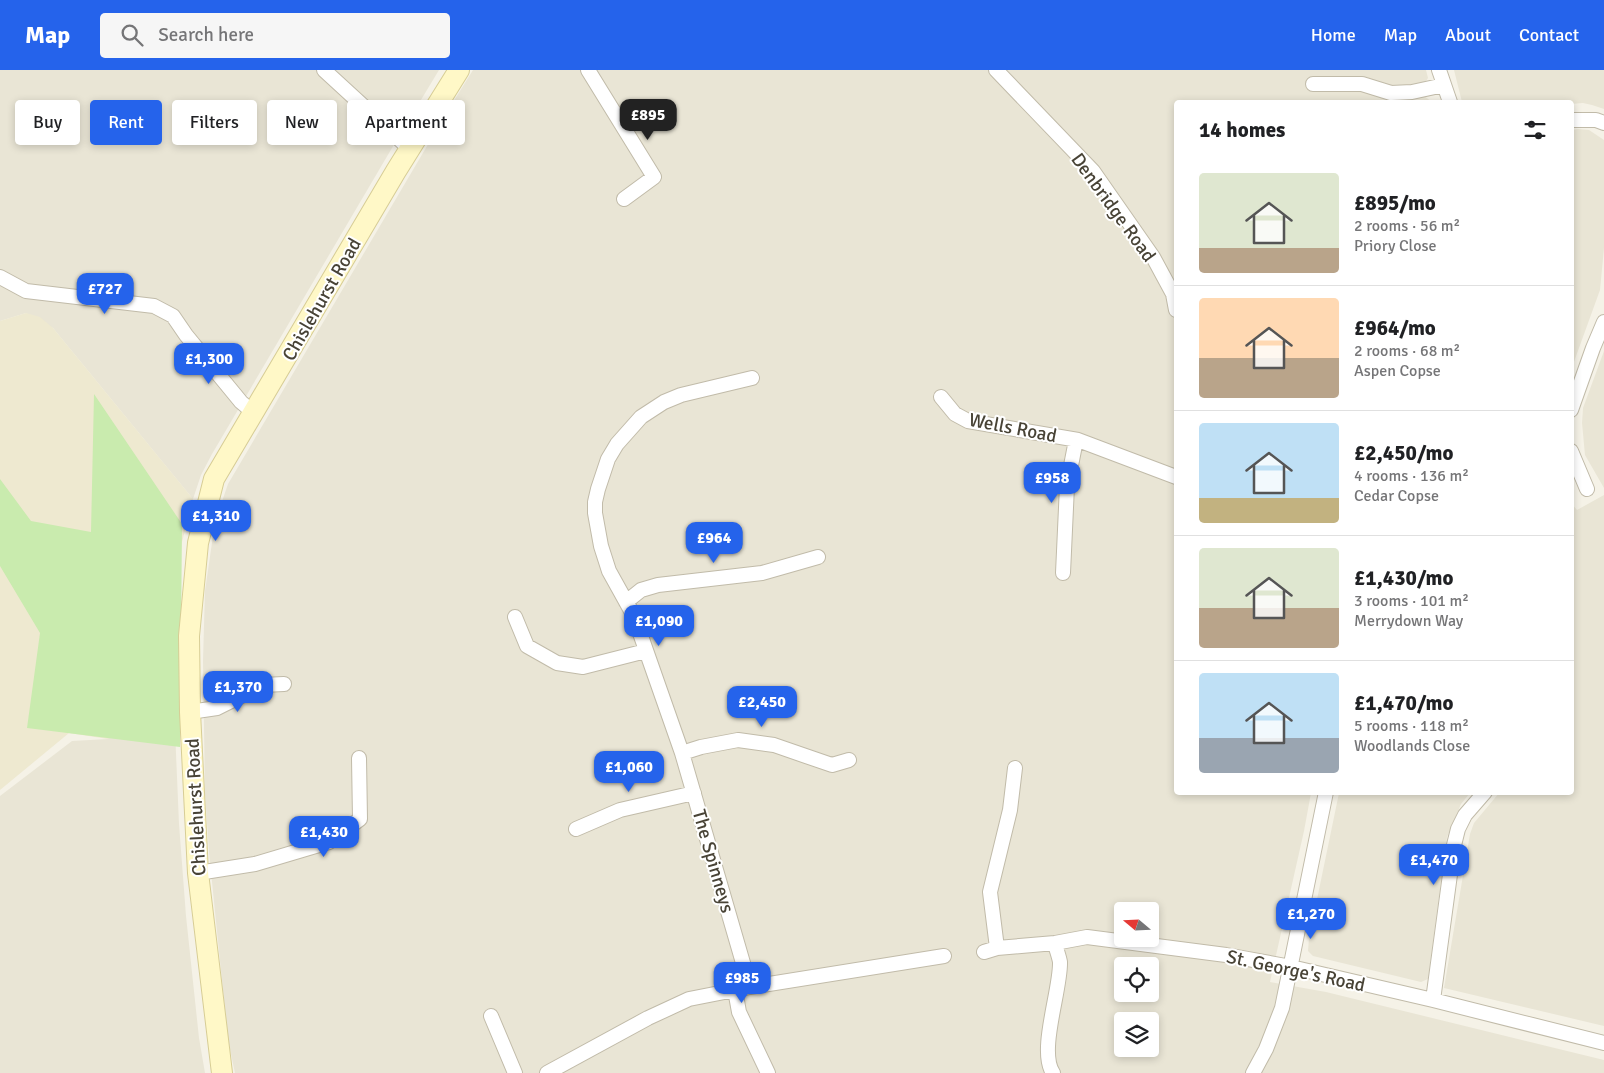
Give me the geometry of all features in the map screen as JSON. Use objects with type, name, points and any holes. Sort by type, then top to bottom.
[{"type":"main road","name":"Chislehurst Road","points":[[222,1073],[198,873],[190,712],[189,636],[198,543],[214,479],[459,70]]},
{"type":"street","points":[[324,70],[410,149]]},
{"type":"street","points":[[588,70],[654,177],[624,199]]},
{"type":"street","name":"Denbridge Road","points":[[996,70],[1092,171],[1153,257],[1174,299]]},
{"type":"street","points":[[1439,70],[1449,100]]},
{"type":"street","points":[[1313,84],[1362,84],[1391,93],[1412,92],[1444,85]]},
{"type":"street","points":[[1574,120],[1596,120],[1604,123]]},
{"type":"street","points":[[0,277],[26,291],[154,306],[173,316],[186,336],[241,402],[254,413]]},
{"type":"street","points":[[1574,402],[1604,322]]},
{"type":"street","name":"The Spinneys","points":[[750,987],[682,753],[634,616],[609,571],[601,546],[595,502],[608,459],[617,444],[641,417],[664,402],[681,395],[752,378]]},
{"type":"street","name":"Wells Road","points":[[941,398],[955,414],[968,421],[1076,440],[1174,476]]},
{"type":"street","points":[[1064,573],[1067,486],[1076,440]]},
{"type":"street","points":[[1574,459],[1587,489]]},
{"type":"street","points":[[626,602],[640,590],[652,587],[762,573],[818,557]]},
{"type":"street","points":[[515,617],[527,646],[557,664],[583,667],[646,651]]},
{"type":"street","points":[[190,712],[217,708],[263,685],[284,684]]},
{"type":"street","points":[[682,753],[701,747],[738,740],[774,745],[832,765],[849,760]]},
{"type":"street","points":[[198,873],[255,864],[330,842],[360,819],[359,758]]},
{"type":"street","name":"St. George's Road","points":[[1015,768],[1010,810],[990,892],[991,950],[1055,944],[1087,936],[1226,955],[1291,967],[1433,1000],[1604,1043]]},
{"type":"street","points":[[576,829],[620,810],[694,794]]},
{"type":"street","points":[[1253,1073],[1275,1030],[1291,967],[1325,795]]},
{"type":"street","points":[[1433,1000],[1454,845],[1458,829],[1465,815],[1482,795]]},
{"type":"street","points":[[1053,1073],[1050,1068],[1049,1044],[1060,962],[1055,944]]},
{"type":"street","points":[[547,1073],[665,1009],[689,999],[750,987],[944,956]]},
{"type":"street","points":[[735,990],[739,1012],[768,1073]]},
{"type":"street","points":[[491,1016],[515,1073]]},
{"type":"shaded area","points":[[0,70],[439,70],[421,100],[347,100],[347,145],[394,145],[212,454],[201,475],[193,499],[53,328],[26,313],[0,321]]},
{"type":"shaded area","points":[[473,70],[1426,70],[1428,78],[1424,84],[1423,95],[1429,100],[1174,100],[1174,795],[1311,795],[1270,982],[1326,992],[1604,1060],[1604,1073],[235,1073],[228,1040],[205,794],[203,661],[205,591],[215,522],[228,484],[428,145],[465,145],[465,100],[454,100]]},
{"type":"shaded area","points":[[1454,70],[1604,70],[1604,109],[1583,103],[1574,104],[1574,100],[1462,100]]},
{"type":"shaded area","points":[[1574,130],[1589,130],[1604,140],[1604,248],[1600,290],[1574,362]]},
{"type":"shaded area","points":[[26,313],[40,317],[53,328],[193,499],[182,542],[174,618],[113,717],[108,739],[69,733],[0,790],[0,321]]},
{"type":"shaded area","points":[[1604,351],[1604,488],[1585,455],[1582,423],[1583,408]]},
{"type":"shaded area","points":[[1604,495],[1604,1026],[1444,988],[1470,834],[1474,823],[1497,795],[1574,795],[1574,506],[1577,510]]},
{"type":"shaded area","points":[[113,717],[175,730],[179,824],[186,916],[199,1038],[205,1073],[0,1073],[0,796],[72,741],[108,739]]},
{"type":"shaded area","points":[[1339,795],[1468,795],[1461,804],[1447,837],[1428,979],[1421,982],[1313,956],[1308,951],[1309,938]]},
{"type":"green space","points":[[94,394],[182,524],[180,747],[27,728],[40,633],[0,566],[0,479],[31,521],[91,532]]}]
